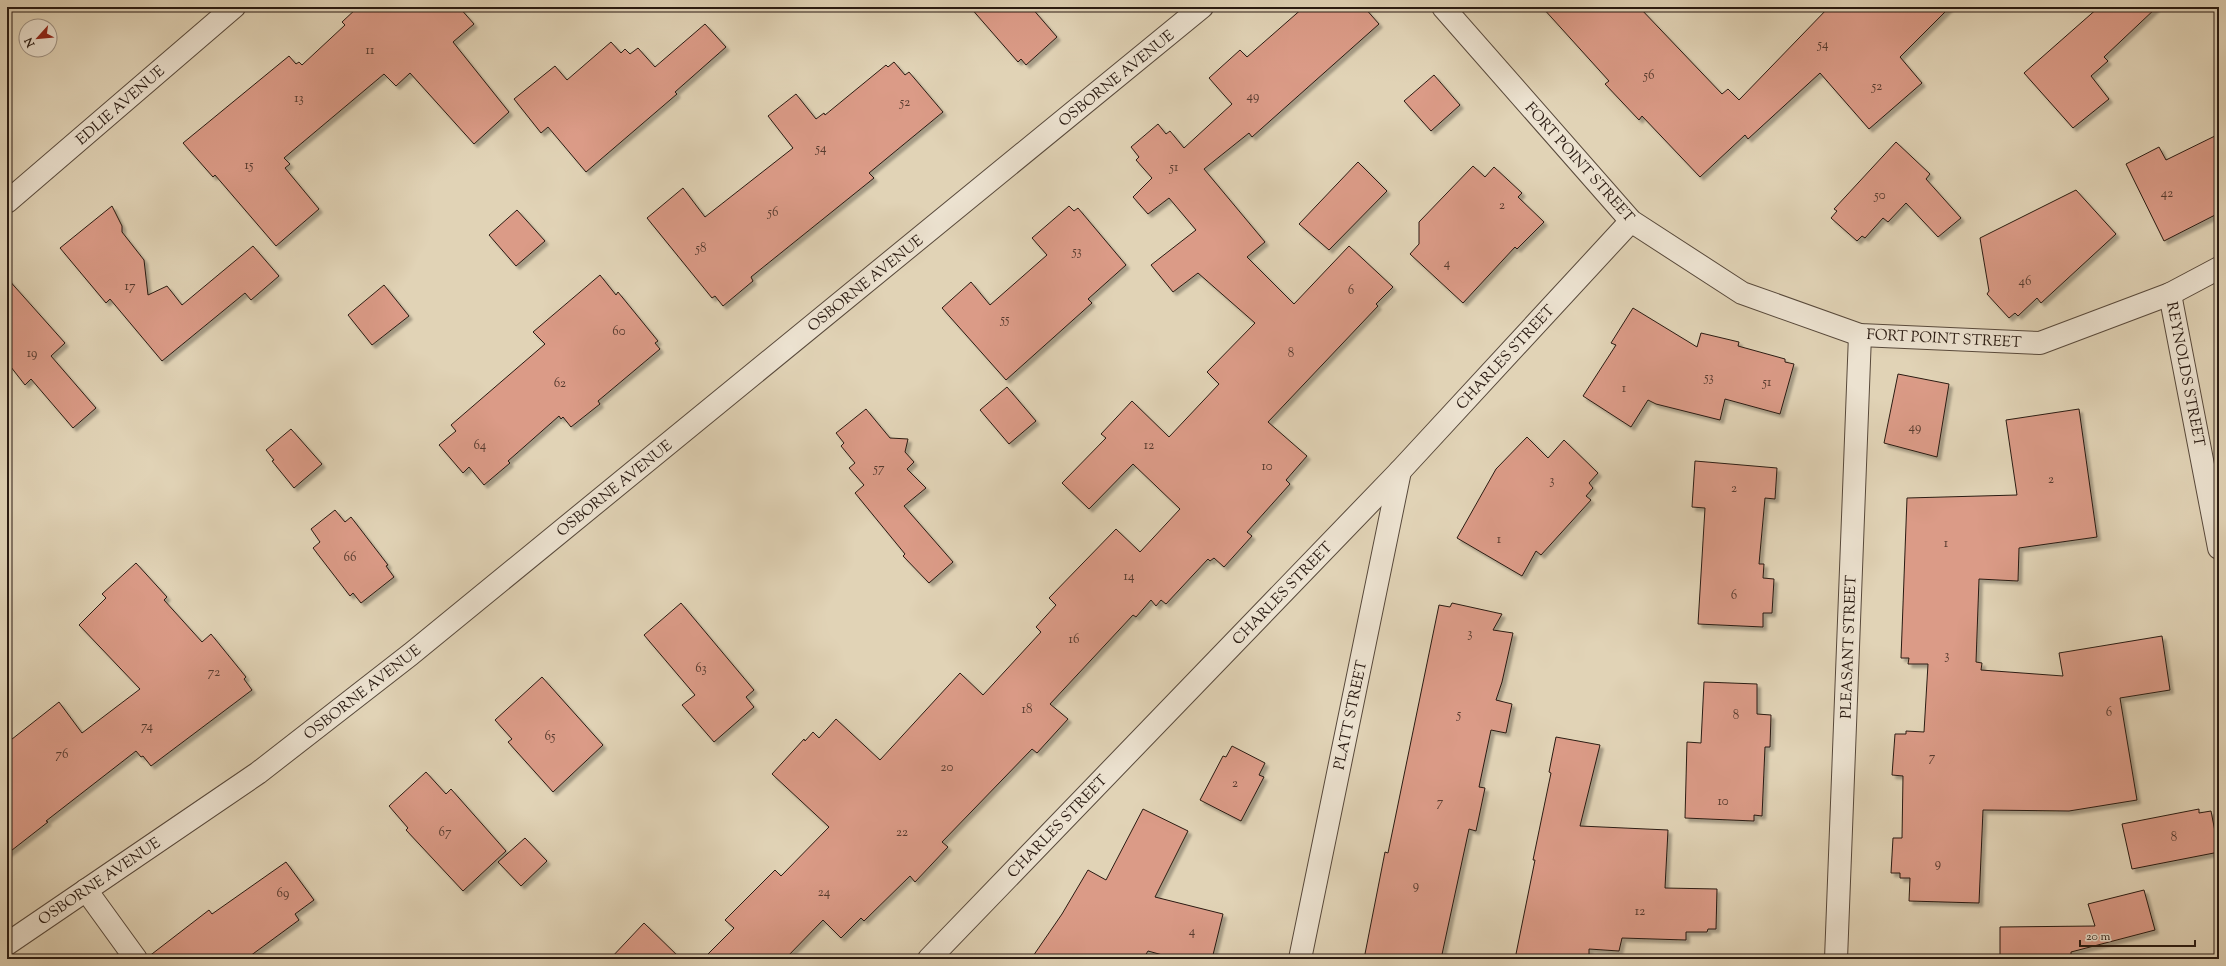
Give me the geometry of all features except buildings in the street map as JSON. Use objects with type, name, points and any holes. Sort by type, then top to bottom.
[{"type":"street","name":"EDLIE AVENUE","points":[[7,202],[234,7]]},
{"type":"street","name":"OSBORNE AVENUE","points":[[7,944],[258,773],[411,654],[1202,7]]},
{"type":"street","name":"FORT POINT STREET","points":[[1443,7],[1631,222],[1742,292],[1860,335],[2040,343],[2170,294],[2219,268]]},
{"type":"street","name":"CHARLES STREET","points":[[929,959],[1400,471],[1631,222]]},
{"type":"street","name":"REYNOLDS STREET","points":[[2170,294],[2219,548]]},
{"type":"street","name":"PLEASANT STREET","points":[[1836,959],[1860,335]]},
{"type":"street","name":"PLATT STREET","points":[[1300,959],[1400,471]]},
{"type":"street","points":[[86,890],[136,959]]}]
